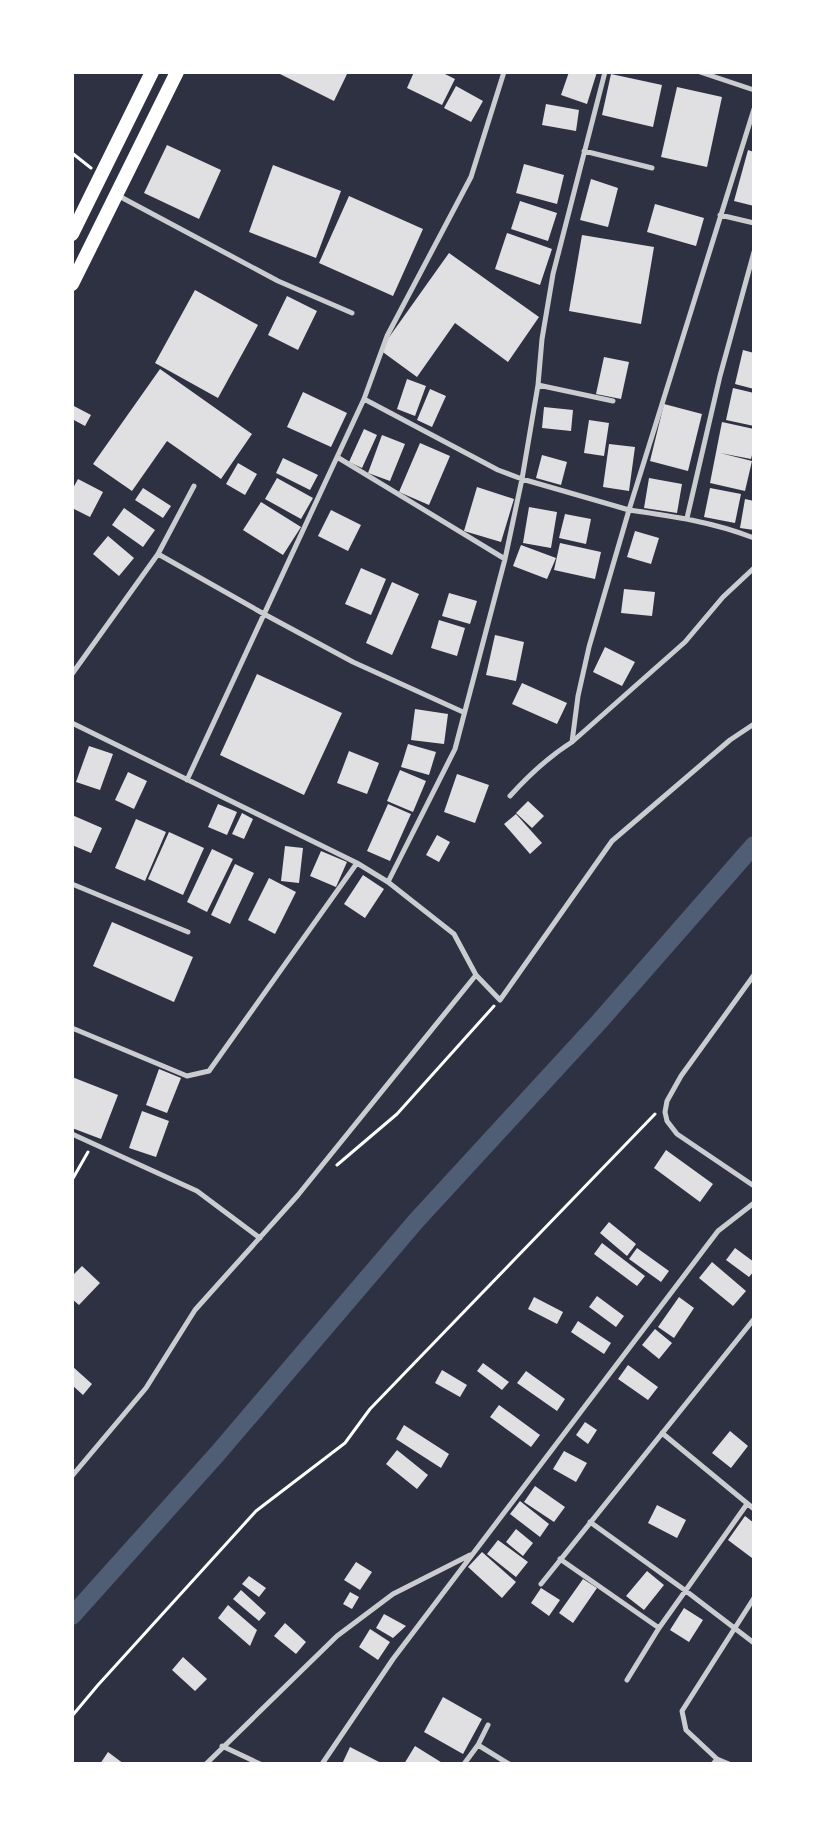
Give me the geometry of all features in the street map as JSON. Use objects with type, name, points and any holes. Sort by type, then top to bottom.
[{"type":"highway","points":[[72,234],[152,72]]},
{"type":"highway","points":[[72,284],[178,72]]},
{"type":"street","points":[[188,780],[364,399],[387,336],[471,176],[504,72]]},
{"type":"street","points":[[388,882],[454,748],[505,560],[522,480],[538,385],[542,339],[553,274],[604,72]]},
{"type":"street","points":[[700,72],[754,90]]},
{"type":"street","points":[[572,742],[578,696],[589,647],[629,510],[754,110]]},
{"type":"street","points":[[584,151],[652,168]]},
{"type":"street","points":[[116,195],[278,281],[352,313]]},
{"type":"street","points":[[720,215],[754,223]]},
{"type":"street","points":[[687,518],[720,376],[754,252]]},
{"type":"street","points":[[538,385],[613,401]]},
{"type":"street","points":[[364,399],[498,470],[522,480],[629,510],[687,518],[729,528],[754,538]]},
{"type":"street","points":[[337,457],[505,560]]},
{"type":"street","points":[[72,674],[158,554],[194,486]]},
{"type":"street","points":[[158,554],[353,662],[464,712]]},
{"type":"street","points":[[510,796],[552,754],[572,742],[686,642],[723,597],[754,568]]},
{"type":"street","points":[[72,723],[356,863],[388,882],[454,934],[476,975],[500,1000],[612,841],[730,740],[754,724]]},
{"type":"street","points":[[72,1028],[187,1076],[209,1071],[356,863]]},
{"type":"street","points":[[72,884],[188,932]]},
{"type":"street","points":[[72,1476],[146,1388],[195,1310],[304,1187],[476,975]]},
{"type":"street","points":[[754,975],[681,1076],[667,1101],[665,1112],[668,1121],[677,1134],[754,1186]]},
{"type":"street","points":[[72,1134],[197,1191],[260,1238]]},
{"type":"street","points":[[322,1764],[393,1659],[471,1554],[718,1231],[754,1202]]},
{"type":"street","points":[[541,1584],[754,1319]]},
{"type":"street","points":[[662,1433],[754,1509]]},
{"type":"street","points":[[627,1680],[659,1628],[747,1504]]},
{"type":"street","points":[[590,1522],[754,1643]]},
{"type":"street","points":[[206,1764],[222,1746],[337,1636],[393,1594],[471,1554]]},
{"type":"street","points":[[560,1559],[659,1628]]},
{"type":"street","points":[[728,1764],[715,1761],[686,1730],[682,1711],[754,1598]]},
{"type":"street","points":[[464,1764],[478,1745],[488,1725]]},
{"type":"street","points":[[478,1745],[509,1764]]},
{"type":"street","points":[[222,1746],[260,1764]]},
{"type":"path","points":[[72,154],[101,176]]},
{"type":"path","points":[[72,1716],[98,1684],[256,1511],[345,1443],[370,1409],[667,1101]]},
{"type":"path","points":[[72,1180],[92,1143]]},
{"type":"building","points":[[276,72],[348,72],[334,101]]},
{"type":"building","points":[[414,72],[441,72],[455,79],[442,105],[407,88]]},
{"type":"building","points":[[569,72],[597,72],[587,104],[561,95]]},
{"type":"building","points":[[611,74],[662,85],[653,127],[602,115]]},
{"type":"building","points":[[456,86],[483,101],[471,122],[444,108]]},
{"type":"building","points":[[677,87],[722,97],[707,167],[661,157]]},
{"type":"building","points":[[546,104],[579,110],[576,131],[542,125]]},
{"type":"building","points":[[167,145],[221,170],[199,219],[144,193]]},
{"type":"building","points":[[748,150],[754,152],[754,206],[734,201]]},
{"type":"building","points":[[524,164],[564,175],[557,204],[516,193]]},
{"type":"building","points":[[273,165],[341,191],[316,258],[249,232]]},
{"type":"building","points":[[591,179],[618,188],[608,227],[580,220]]},
{"type":"building","points":[[349,196],[423,229],[393,296],[319,263]]},
{"type":"building","points":[[520,201],[557,213],[548,241],[511,229]]},
{"type":"building","points":[[655,204],[704,218],[696,246],[647,232]]},
{"type":"building","points":[[507,233],[552,249],[540,285],[495,269]]},
{"type":"building","points":[[582,235],[654,247],[641,324],[569,311]]},
{"type":"building","points":[[449,253],[539,317],[508,362],[455,323],[417,377],[380,350]]},
{"type":"building","points":[[195,290],[258,325],[218,398],[155,363]]},
{"type":"building","points":[[287,296],[317,311],[298,350],[268,335]]},
{"type":"building","points":[[743,350],[754,353],[754,389],[735,384]]},
{"type":"building","points":[[604,357],[629,362],[621,399],[596,394]]},
{"type":"building","points":[[160,369],[252,434],[221,479],[167,441],[132,491],[93,464]]},
{"type":"building","points":[[407,379],[426,386],[415,416],[397,409]]},
{"type":"building","points":[[733,388],[754,393],[754,426],[726,420]]},
{"type":"building","points":[[430,389],[446,396],[432,427],[417,420]]},
{"type":"building","points":[[303,392],[347,413],[331,447],[287,427]]},
{"type":"building","points":[[664,404],[702,414],[688,471],[650,461]]},
{"type":"building","points":[[72,405],[91,415],[85,426],[72,419]]},
{"type":"building","points":[[544,407],[573,410],[571,431],[542,428]]},
{"type":"building","points":[[589,420],[609,423],[604,456],[584,453]]},
{"type":"building","points":[[722,422],[754,429],[754,447],[751,459],[720,453],[752,461],[745,491],[710,483]]},
{"type":"building","points":[[364,429],[377,435],[362,468],[349,462]]},
{"type":"building","points":[[382,435],[405,444],[390,481],[368,473]]},
{"type":"building","points":[[420,443],[450,456],[429,505],[399,492]]},
{"type":"building","points":[[609,444],[635,447],[629,491],[603,487]]},
{"type":"building","points":[[542,455],[567,462],[561,485],[536,478]]},
{"type":"building","points":[[283,458],[318,475],[310,490],[276,473]]},
{"type":"building","points":[[238,463],[257,474],[245,495],[226,484]]},
{"type":"building","points":[[277,478],[313,498],[301,519],[265,499]]},
{"type":"building","points":[[649,478],[682,484],[677,513],[644,508]]},
{"type":"building","points":[[78,479],[103,492],[90,517],[72,508],[72,490]]},
{"type":"building","points":[[477,487],[514,499],[501,542],[464,531]]},
{"type":"building","points":[[143,488],[171,506],[163,518],[135,500]]},
{"type":"building","points":[[710,488],[741,494],[735,523],[704,517]]},
{"type":"building","points":[[745,499],[754,501],[754,530],[740,528]]},
{"type":"building","points":[[261,502],[301,527],[283,555],[243,530]]},
{"type":"building","points":[[529,507],[557,512],[551,548],[523,543]]},
{"type":"building","points":[[124,508],[155,530],[143,547],[112,525]]},
{"type":"building","points":[[331,510],[361,525],[348,551],[318,536]]},
{"type":"building","points":[[565,514],[591,519],[586,544],[559,538]]},
{"type":"building","points":[[635,531],[659,538],[651,564],[627,557]]},
{"type":"building","points":[[108,536],[134,558],[119,576],[93,554]]},
{"type":"building","points":[[560,543],[601,552],[595,579],[554,570]]},
{"type":"building","points":[[521,545],[556,558],[547,579],[513,566]]},
{"type":"building","points":[[361,568],[386,579],[371,615],[345,604]]},
{"type":"building","points":[[392,582],[419,594],[392,655],[366,643]]},
{"type":"building","points":[[624,589],[655,592],[652,616],[621,613]]},
{"type":"building","points":[[449,593],[477,601],[470,624],[442,616]]},
{"type":"building","points":[[439,620],[465,628],[457,656],[431,648]]},
{"type":"building","points":[[495,635],[524,642],[516,681],[486,675]]},
{"type":"building","points":[[605,647],[635,662],[622,686],[593,672]]},
{"type":"building","points":[[257,674],[342,713],[304,795],[220,755]]},
{"type":"building","points":[[522,683],[567,703],[557,724],[512,704]]},
{"type":"building","points":[[415,709],[448,714],[444,744],[411,740]]},
{"type":"building","points":[[408,744],[436,752],[429,775],[401,767]]},
{"type":"building","points":[[89,746],[113,754],[100,790],[76,782]]},
{"type":"building","points":[[349,751],[379,763],[367,794],[337,783]]},
{"type":"building","points":[[400,770],[426,781],[413,812],[387,801]]},
{"type":"building","points":[[128,772],[147,781],[134,809],[115,800]]},
{"type":"building","points":[[457,774],[489,785],[475,823],[444,812]]},
{"type":"building","points":[[528,801],[544,816],[532,828],[516,813]]},
{"type":"building","points":[[218,804],[237,812],[227,835],[208,827]]},
{"type":"building","points":[[388,804],[411,814],[390,861],[367,851]]},
{"type":"building","points":[[242,813],[253,819],[244,839],[232,834]]},
{"type":"building","points":[[516,814],[542,843],[530,854],[504,824]]},
{"type":"building","points":[[72,815],[102,828],[91,853],[72,845]]},
{"type":"building","points":[[136,819],[166,832],[145,881],[115,868]]},
{"type":"building","points":[[169,832],[204,848],[183,895],[148,879]]},
{"type":"building","points":[[437,835],[450,842],[439,862],[426,855]]},
{"type":"building","points":[[285,846],[303,848],[299,883],[281,881]]},
{"type":"building","points":[[212,849],[233,859],[207,912],[187,902]]},
{"type":"building","points":[[321,851],[347,862],[336,887],[310,876]]},
{"type":"building","points":[[235,864],[254,873],[230,924],[211,915]]},
{"type":"building","points":[[363,875],[384,889],[365,918],[344,904]]},
{"type":"building","points":[[269,878],[296,892],[275,934],[248,920]]},
{"type":"building","points":[[112,922],[193,957],[174,1002],[93,966]]},
{"type":"building","points":[[159,1069],[181,1078],[167,1113],[146,1105]]},
{"type":"building","points":[[72,1077],[118,1095],[101,1139],[72,1128]]},
{"type":"building","points":[[142,1111],[169,1121],[156,1157],[129,1148]]},
{"type":"building","points":[[666,1150],[713,1184],[700,1202],[654,1168]]},
{"type":"building","points":[[609,1222],[636,1244],[627,1256],[600,1233]]},
{"type":"building","points":[[602,1243],[645,1276],[637,1286],[594,1254]]},
{"type":"building","points":[[637,1248],[669,1271],[661,1282],[629,1259]]},
{"type":"building","points":[[735,1248],[754,1262],[754,1271],[749,1277],[726,1260]]},
{"type":"building","points":[[712,1262],[746,1291],[733,1306],[699,1278]]},
{"type":"building","points":[[82,1266],[100,1283],[79,1305],[72,1299],[72,1276]]},
{"type":"building","points":[[597,1296],[624,1316],[616,1327],[589,1307]]},
{"type":"building","points":[[534,1297],[563,1312],[557,1324],[528,1309]]},
{"type":"building","points":[[679,1297],[694,1308],[674,1338],[658,1327]]},
{"type":"building","points":[[578,1321],[611,1343],[604,1354],[571,1332]]},
{"type":"building","points":[[655,1329],[672,1343],[659,1359],[642,1345]]},
{"type":"building","points":[[483,1363],[509,1382],[502,1390],[477,1371]]},
{"type":"building","points":[[628,1365],[658,1387],[648,1400],[618,1379]]},
{"type":"building","points":[[72,1366],[92,1384],[83,1395],[72,1385]]},
{"type":"building","points":[[442,1370],[467,1385],[460,1397],[435,1383]]},
{"type":"building","points":[[526,1371],[565,1399],[557,1411],[517,1383]]},
{"type":"building","points":[[499,1405],[540,1435],[531,1447],[490,1417]]},
{"type":"building","points":[[585,1422],[597,1430],[588,1444],[576,1435]]},
{"type":"building","points":[[404,1425],[449,1454],[441,1468],[396,1439]]},
{"type":"building","points":[[730,1431],[748,1446],[731,1468],[712,1453]]},
{"type":"building","points":[[397,1450],[428,1475],[417,1489],[386,1464]]},
{"type":"building","points":[[564,1451],[587,1463],[576,1482],[553,1469]]},
{"type":"building","points":[[535,1486],[565,1507],[554,1522],[524,1502]]},
{"type":"building","points":[[520,1501],[549,1524],[540,1537],[510,1514]]},
{"type":"building","points":[[657,1505],[686,1520],[677,1538],[648,1523]]},
{"type":"building","points":[[745,1516],[754,1523],[754,1556],[752,1558],[728,1540]]},
{"type":"building","points":[[516,1529],[533,1543],[523,1556],[506,1542]]},
{"type":"building","points":[[498,1540],[528,1562],[516,1577],[487,1554]]},
{"type":"building","points":[[482,1552],[516,1582],[502,1598],[468,1567]]},
{"type":"building","points":[[356,1562],[372,1572],[360,1590],[344,1580]]},
{"type":"building","points":[[647,1571],[664,1585],[644,1610],[626,1596]]},
{"type":"building","points":[[249,1576],[266,1588],[259,1597],[242,1584]]},
{"type":"building","points":[[583,1579],[597,1588],[573,1623],[559,1613]]},
{"type":"building","points":[[541,1588],[560,1600],[549,1616],[531,1603]]},
{"type":"building","points":[[241,1590],[266,1613],[259,1621],[233,1599]]},
{"type":"building","points":[[350,1592],[359,1597],[352,1609],[343,1604]]},
{"type":"building","points":[[228,1605],[257,1630],[250,1646],[218,1618]]},
{"type":"building","points":[[684,1608],[703,1620],[689,1642],[670,1630]]},
{"type":"building","points":[[384,1614],[406,1626],[393,1638],[376,1628]]},
{"type":"building","points":[[285,1623],[306,1642],[296,1654],[274,1636]]},
{"type":"building","points":[[370,1629],[390,1642],[378,1660],[359,1647]]},
{"type":"building","points":[[183,1657],[207,1679],[195,1691],[172,1670]]},
{"type":"building","points":[[443,1697],[482,1719],[463,1754],[424,1732]]},
{"type":"building","points":[[415,1746],[444,1764],[404,1764]]},
{"type":"building","points":[[350,1747],[383,1764],[342,1764]]},
{"type":"building","points":[[108,1752],[124,1764],[100,1764]]},
{"type":"waterway","points":[[72,1616],[218,1453],[416,1221],[599,1022],[754,845]]}]
